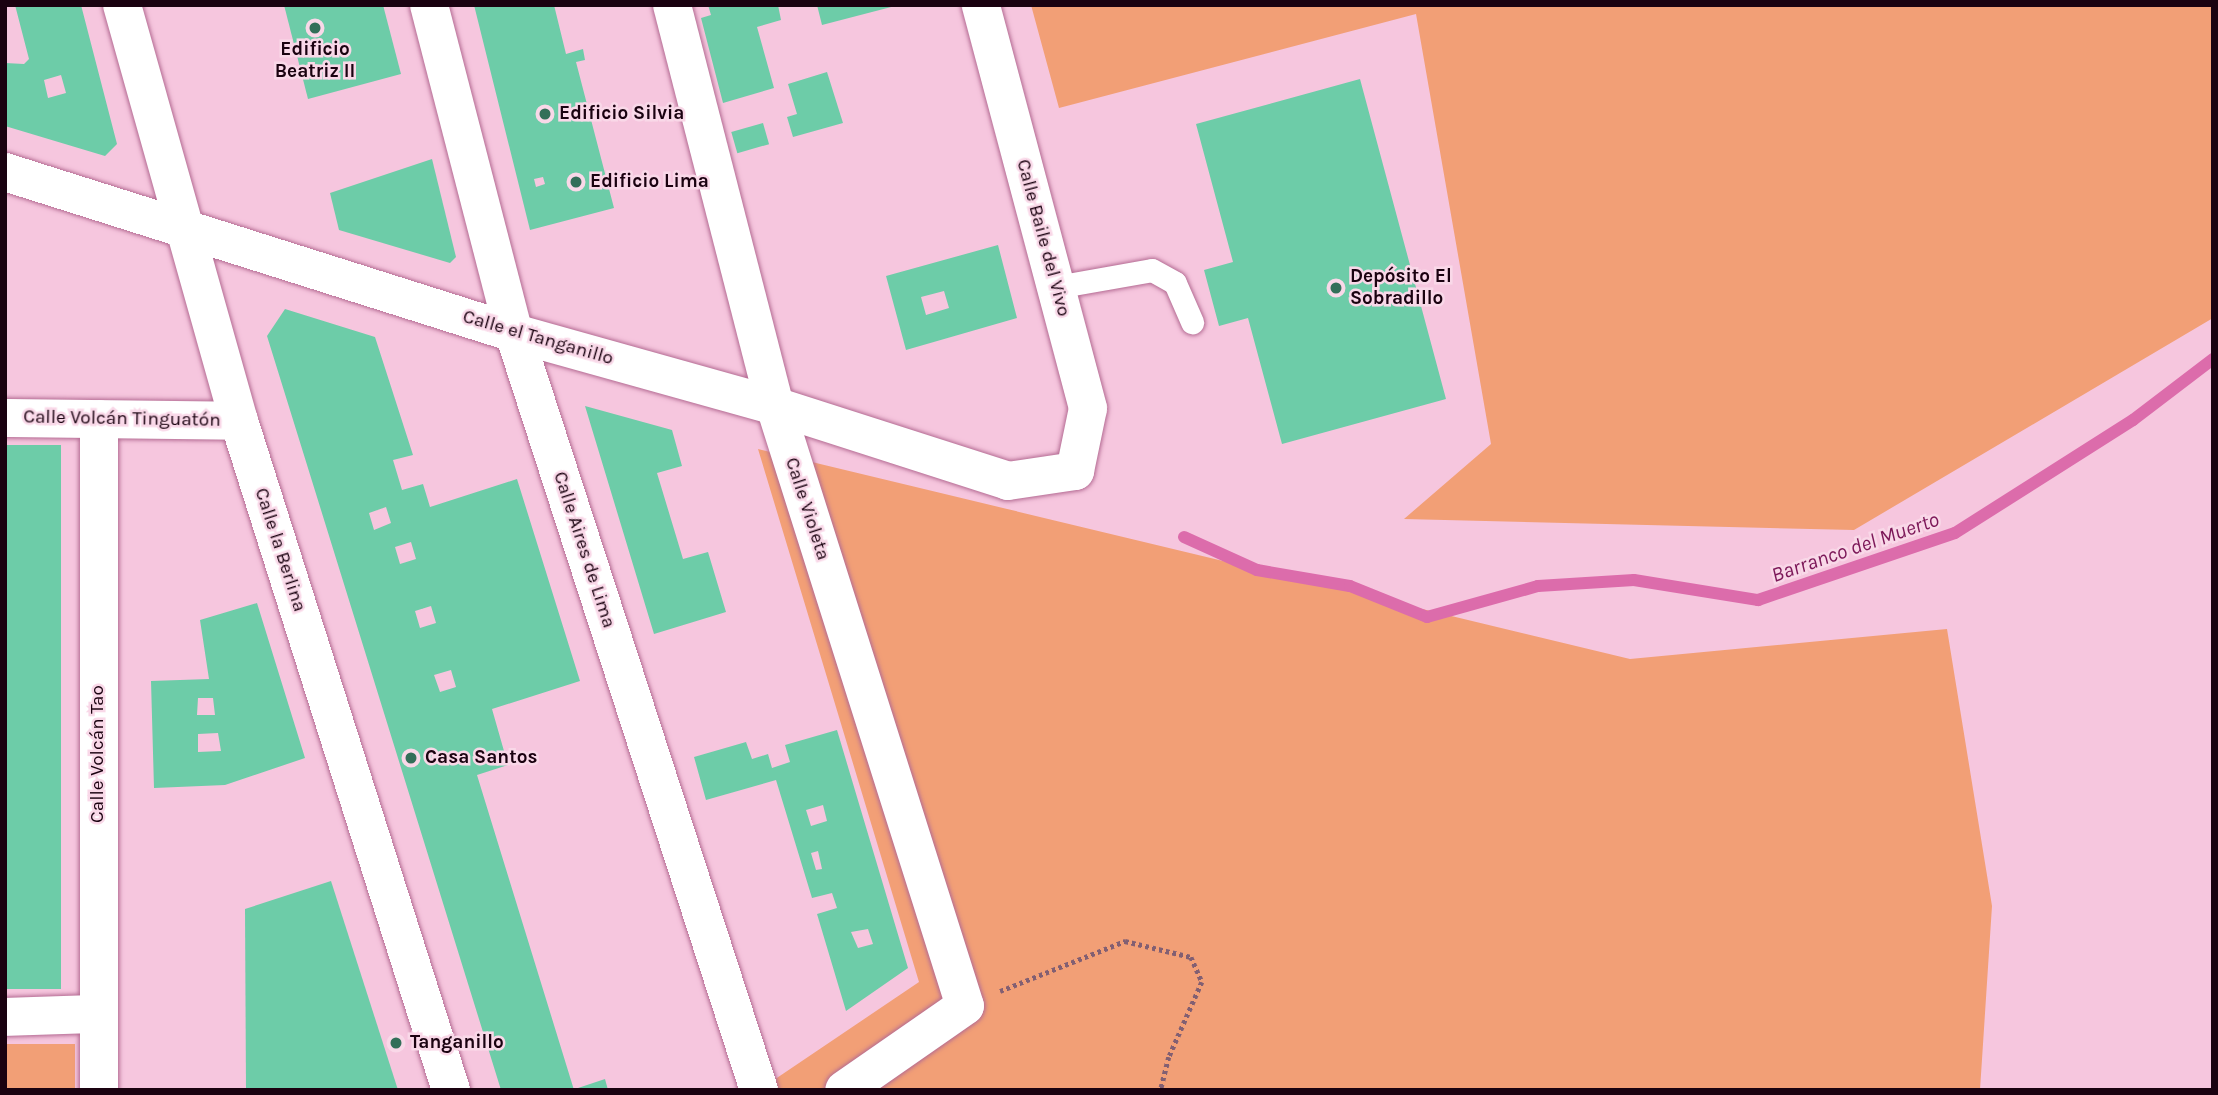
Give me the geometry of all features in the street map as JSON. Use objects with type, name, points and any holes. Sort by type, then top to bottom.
[{"type":"street","name":"Calle la Berlina","points":[[122,5],[181,226],[239,421],[451,1090]]},
{"type":"street","name":"Calle Aires de Lima","points":[[429,5],[514,333],[760,1090]]},
{"type":"street","name":"Calle Violeta","points":[[673,5],[775,406],[965,1006]]},
{"type":"street","name":"Calle Baile del Vivo","points":[[981,5],[1088,408],[1075,471]]},
{"type":"street","name":"Calle el Tanganillo","points":[[5,172],[514,333],[775,406],[1007,481],[1075,471]]},
{"type":"street","name":"Calle Volcán Tinguatón","points":[[5,418],[239,421]]},
{"type":"street","name":"Calle Volcán Tao","points":[[99,419],[99,1090]]},
{"type":"street","points":[[844,1090],[965,1006]]},
{"type":"street","points":[[5,1017],[97,1014]]},
{"type":"lane","points":[[1056,287],[1152,270],[1175,283],[1192,322]]},
{"type":"path","points":[[965,1006],[1125,941],[1191,957],[1202,982],[1169,1056],[1161,1090]]},
{"type":"shaded area","points":[[1031,5],[2213,5],[2213,318],[1854,530],[1404,519],[1491,444],[1416,14],[1059,108]]},
{"type":"shaded area","points":[[758,449],[1630,659],[1947,629],[1992,906],[1980,1090],[759,1090],[919,982]]},
{"type":"shaded area","points":[[5,1044],[75,1044],[75,1090],[5,1090]]},
{"type":"building","points":[[15,5],[81,5],[117,144],[105,156],[5,126],[5,63],[24,64],[29,59]],"holes":[[[61,75],[66,93],[48,98],[44,80]]]},
{"type":"building","points":[[284,5],[383,5],[401,74],[308,99]]},
{"type":"building","points":[[474,5],[554,5],[566,54],[583,49],[585,60],[576,62],[614,208],[530,230]],"holes":[[[543,177],[545,184],[536,187],[534,179]]]},
{"type":"building","points":[[708,5],[778,5],[781,20],[757,27],[774,88],[723,103],[701,18],[711,15]]},
{"type":"building","points":[[817,5],[895,5],[895,6],[822,25]]},
{"type":"building","points":[[827,72],[843,123],[793,137],[787,117],[797,114],[788,84]]},
{"type":"building","name":"Depósito El Sobradillo","points":[[1360,79],[1446,399],[1282,444],[1248,318],[1219,326],[1204,270],[1233,262],[1196,124]]},
{"type":"building","points":[[763,123],[769,144],[737,153],[731,132]]},
{"type":"building","points":[[432,159],[456,257],[450,263],[339,230],[330,193]]},
{"type":"building","points":[[998,245],[1017,318],[906,350],[886,276]],"holes":[[[944,291],[949,308],[926,315],[921,297]]]},
{"type":"building","points":[[285,309],[375,337],[413,455],[393,460],[402,490],[423,484],[430,507],[517,479],[580,681],[492,709],[508,765],[477,775],[574,1090],[501,1090],[267,336]],"holes":[[[386,507],[391,523],[374,530],[369,513]],[[411,542],[416,559],[400,564],[395,547]],[[431,606],[436,623],[420,628],[415,611]],[[451,670],[456,687],[440,692],[434,675]]]},
{"type":"building","points":[[585,406],[672,430],[682,466],[657,473],[683,559],[708,552],[726,612],[654,634]]},
{"type":"building","points":[[5,445],[61,445],[61,989],[5,989]]},
{"type":"building","points":[[257,603],[305,758],[225,785],[154,788],[151,681],[209,679],[200,620]],"holes":[[[198,698],[213,698],[215,715],[197,715]],[[218,733],[221,751],[198,752],[198,734]]]},
{"type":"building","points":[[837,730],[908,968],[846,1011],[817,914],[837,908],[832,893],[812,898],[776,780],[706,800],[694,757],[746,742],[752,759],[768,754],[772,768],[790,762],[785,745]],"holes":[[[823,805],[827,821],[811,826],[806,810]],[[818,851],[822,869],[816,870],[811,853]],[[868,929],[873,944],[858,948],[851,932]]]},
{"type":"building","points":[[331,881],[398,1090],[246,1090],[245,909]]},
{"type":"building","points":[[605,1079],[608,1090],[575,1090],[575,1089]]},
{"type":"waterway","name":"Barranco del Muerto","points":[[1184,537],[1257,570],[1350,586],[1427,617],[1538,586],[1634,580],[1758,600],[1955,533],[2133,420],[2213,359]]},
{"type":"place","name":"Edificio Beatriz II","points":[[315,28]]},
{"type":"place","name":"Edificio Silvia","points":[[545,114]]},
{"type":"place","name":"Edificio Lima","points":[[576,182]]},
{"type":"place","name":"Depósito El Sobradillo","points":[[1336,288]]},
{"type":"place","name":"Casa Santos","points":[[411,758]]},
{"type":"place","name":"Tanganillo","points":[[396,1043]]}]
